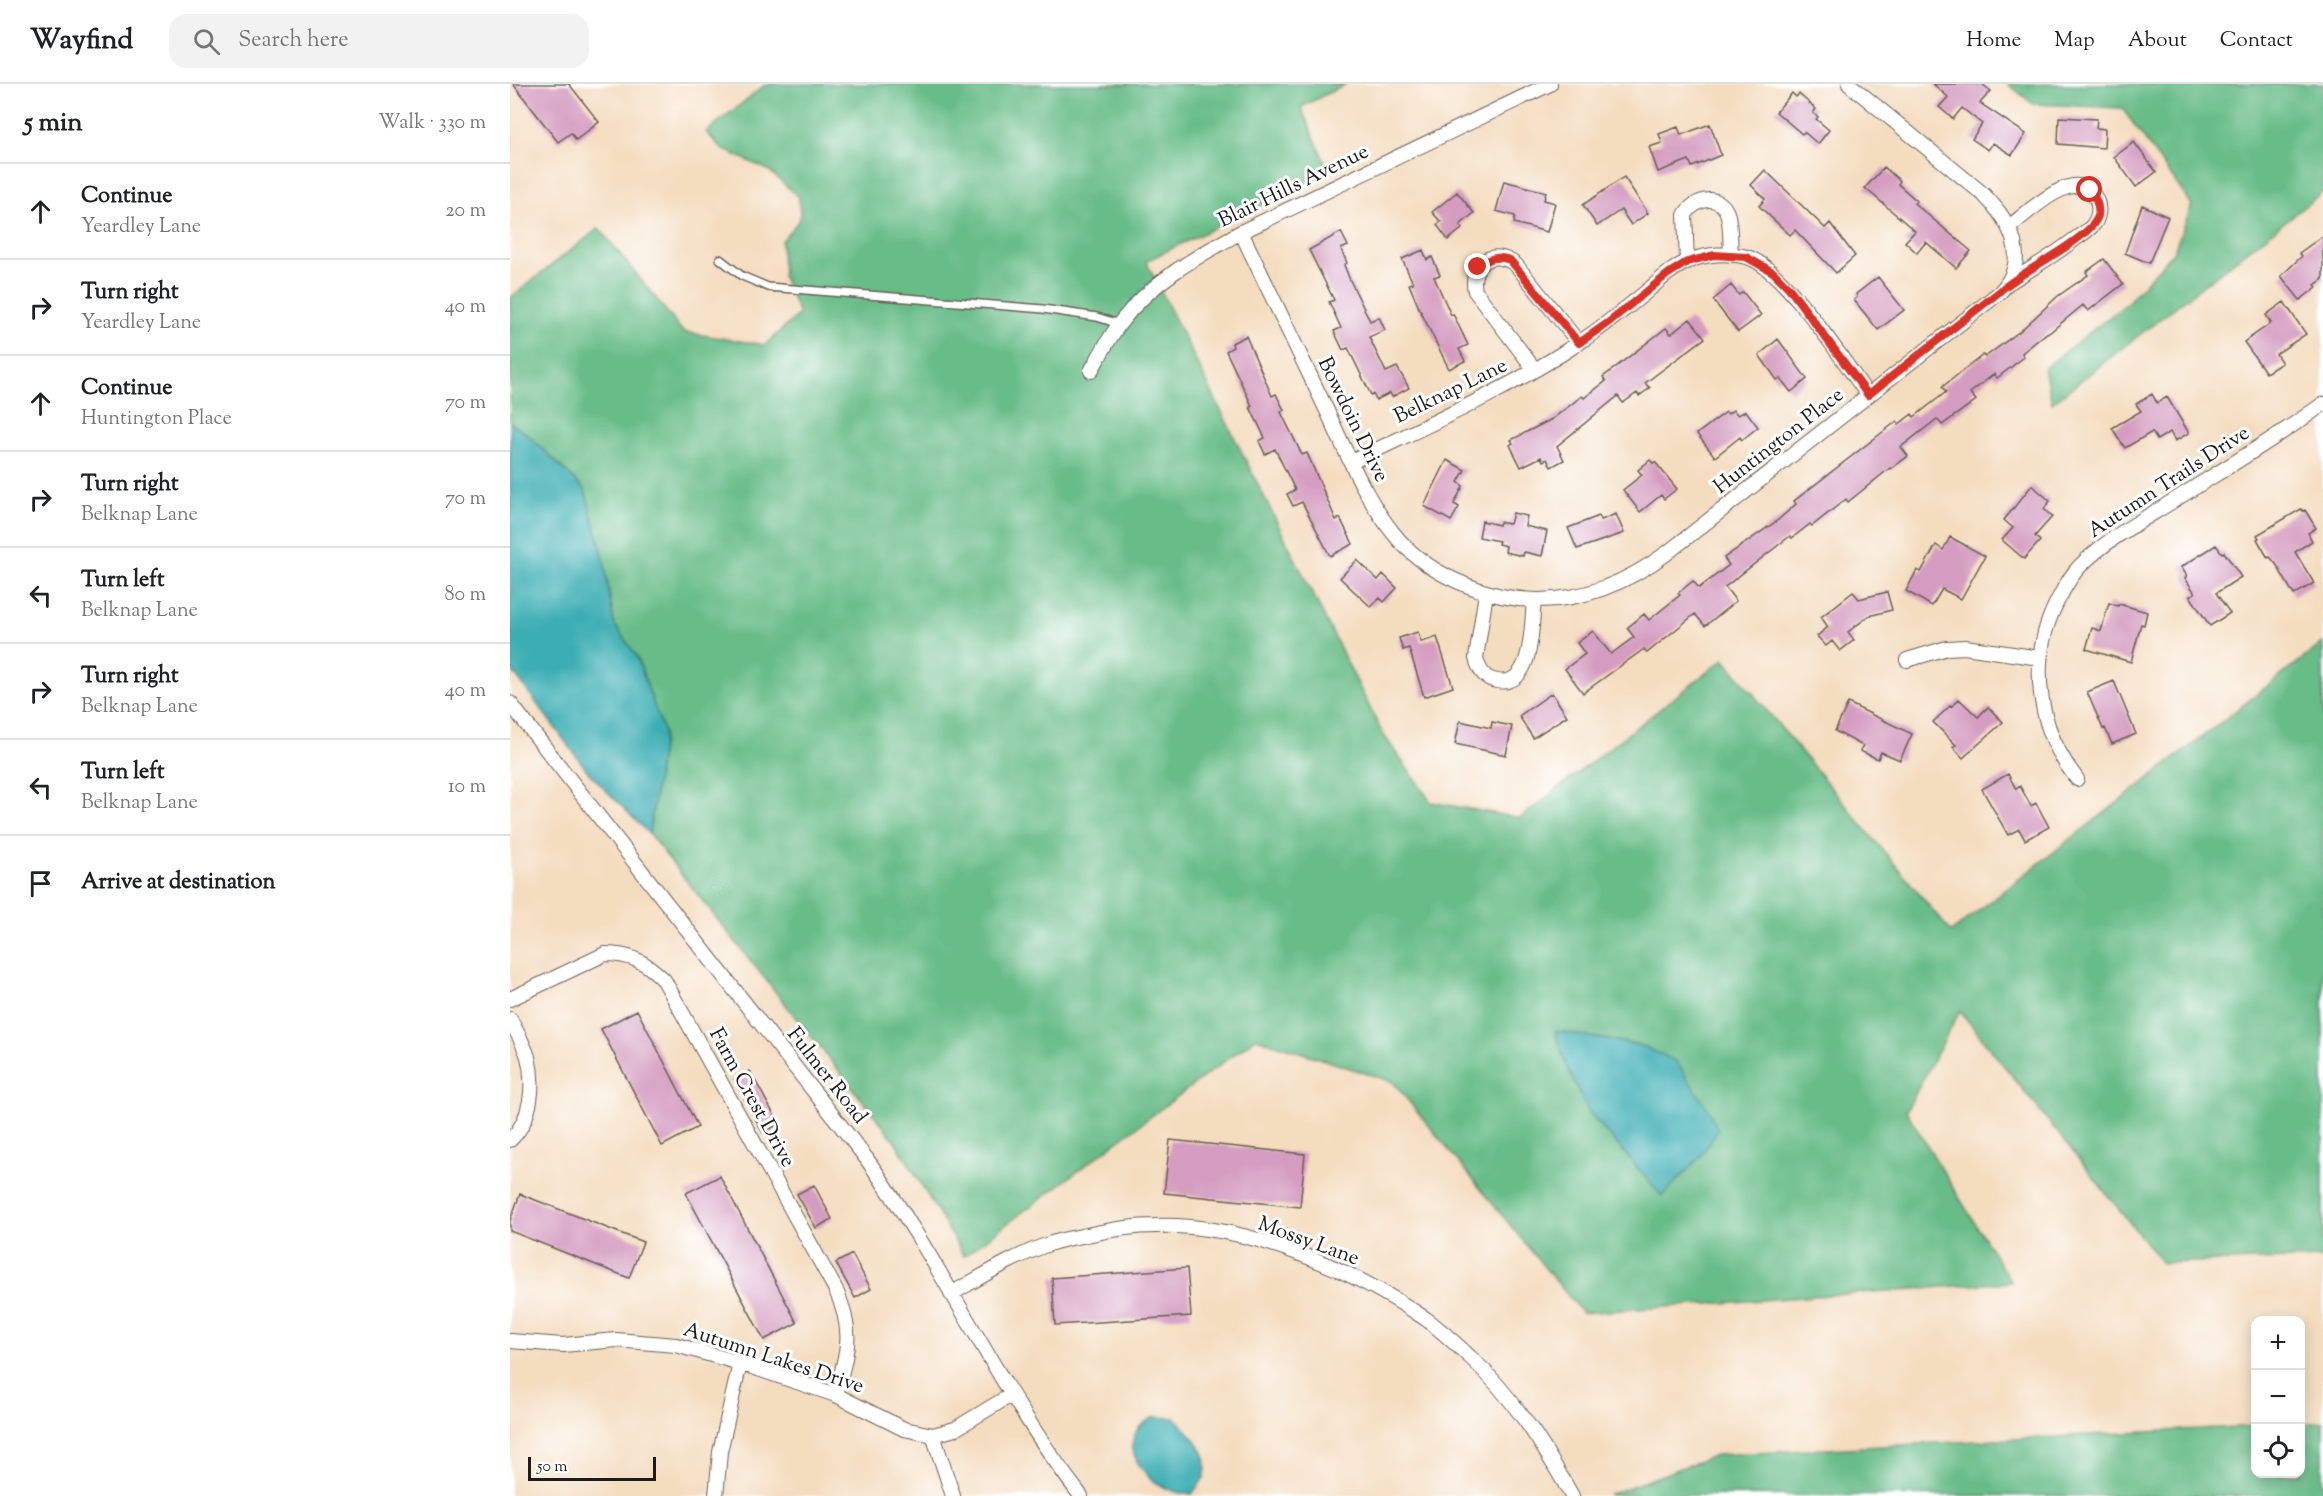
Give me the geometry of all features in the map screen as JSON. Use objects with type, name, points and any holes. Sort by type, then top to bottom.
[{"type":"street","name":"Blair Hills Avenue","points":[[1091,371],[1119,324],[1157,283],[1176,269],[1241,232],[1550,84]]},
{"type":"street","points":[[1849,84],[1983,194],[1999,211],[2009,227],[2015,245],[2016,262],[2010,282]]},
{"type":"street","name":"Huntington Place","points":[[1472,588],[1486,593],[1534,601],[1569,598],[1593,593],[1642,571],[2010,282],[2056,254],[2093,225],[2099,207],[2090,190],[2072,185],[2061,189],[2009,227]]},
{"type":"street","points":[[1687,262],[1684,215],[1695,202],[1705,200],[1722,205],[1727,213],[1731,255]]},
{"type":"street","name":"Bowdoin Drive","points":[[1241,232],[1351,462],[1377,510],[1400,541],[1433,569],[1472,588]]},
{"type":"street","name":"Belknap Lane","points":[[1351,462],[1509,386],[1609,322],[1668,274],[1687,262],[1714,255],[1746,257],[1760,263],[1781,280],[1868,395]]},
{"type":"street","name":"Belknap Lane","points":[[1535,370],[1475,291],[1473,281],[1475,272],[1484,261],[1493,257],[1503,258],[1516,265],[1579,343]]},
{"type":"street","name":"Autumn Trails Drive","points":[[2077,779],[2064,764],[2052,739],[2039,684],[2042,642],[2050,613],[2064,587],[2078,568],[2103,545],[2262,446],[2323,404]]},
{"type":"street","points":[[1486,593],[1476,658],[1484,676],[1493,681],[1512,680],[1524,670],[1534,601]]},
{"type":"street","points":[[1907,660],[1947,648],[1965,647],[2040,658]]},
{"type":"street","name":"Fulmer Road","points":[[510,703],[896,1199],[1011,1395],[1081,1496]]},
{"type":"street","name":"Farm Crest Drive","points":[[510,999],[605,954],[621,954],[637,959],[664,980],[836,1290],[845,1312],[849,1332],[836,1395]]},
{"type":"street","points":[[510,1018],[528,1057],[531,1089],[526,1118],[510,1140]]},
{"type":"street","name":"Mossy Lane","points":[[951,1294],[1010,1260],[1053,1242],[1102,1232],[1155,1226],[1205,1230],[1268,1243],[1326,1264],[1380,1290],[1428,1320],[1472,1359],[1509,1399],[1543,1445],[1572,1496]]},
{"type":"street","name":"Autumn Lakes Drive","points":[[510,1341],[539,1345],[563,1345],[616,1340],[676,1345],[740,1363],[836,1395],[904,1429],[933,1435]]},
{"type":"street","points":[[716,1496],[720,1452],[740,1363]]},
{"type":"street","points":[[953,1496],[933,1435],[955,1429],[1011,1395]]},
{"type":"lane","points":[[720,259],[742,276],[768,287],[1042,309],[1097,317],[1119,324]]},
{"type":"green space","points":[[766,84],[1346,84],[1301,107],[1329,172],[1146,261],[1383,734],[1431,802],[1520,818],[1724,659],[1951,932],[2323,643],[2323,1258],[2162,1263],[1960,1011],[1906,1111],[2011,1282],[1582,1313],[1393,1082],[1256,1038],[964,1256],[895,1141],[649,834],[664,733],[637,657],[614,624],[603,555],[585,490],[527,434],[510,423],[510,298],[599,228],[683,332],[765,345],[799,314],[783,277],[781,242],[800,219],[799,197],[768,170],[722,149],[706,132]],"holes":[[[1556,1031],[1640,1045],[1662,1195],[1588,1111],[1565,1063]]]},
{"type":"green space","points":[[2008,84],[2323,84],[2323,192],[2052,403],[2044,368],[2126,304],[2174,251],[2192,205],[2122,108],[2033,104]]},
{"type":"green space","points":[[2323,1422],[2323,1496],[1608,1495],[1716,1455],[2251,1426],[2251,1478],[2305,1478],[2305,1424]]},
{"type":"water","points":[[510,423],[527,434],[585,490],[603,555],[614,624],[637,657],[664,733],[649,834],[589,773],[510,668]]},
{"type":"water","points":[[1555,1031],[1640,1045],[1676,1061],[1708,1109],[1718,1130],[1700,1157],[1662,1196],[1588,1111],[1565,1063]]},
{"type":"water","points":[[1155,1417],[1175,1418],[1202,1450],[1206,1466],[1205,1474],[1202,1482],[1192,1494],[1177,1492],[1162,1486],[1149,1476],[1133,1452],[1134,1439],[1140,1427]]},
{"type":"building","points":[[513,84],[569,84],[599,122],[576,140],[571,133],[558,142]]},
{"type":"building","points":[[1933,84],[1982,84],[1991,91],[1980,103],[2026,134],[2012,155],[1993,143],[1988,150],[1972,139],[1982,124],[1962,108],[1953,119],[1939,107],[1948,97]]},
{"type":"building","points":[[1792,93],[1796,97],[1799,94],[1816,109],[1813,113],[1818,117],[1816,119],[1829,130],[1818,144],[1776,112]]},
{"type":"building","points":[[2059,117],[2097,119],[2096,128],[2105,129],[2104,148],[2058,144]]},
{"type":"building","points":[[1710,124],[1721,155],[1692,167],[1689,160],[1658,172],[1649,147],[1662,143],[1659,134],[1678,127],[1681,135]]},
{"type":"building","points":[[2134,142],[2156,172],[2136,187],[2114,157]]},
{"type":"building","points":[[1884,167],[1917,201],[1914,203],[1971,251],[1956,268],[1926,242],[1917,253],[1905,242],[1915,231],[1865,188]]},
{"type":"building","points":[[1765,170],[1825,228],[1830,223],[1855,256],[1836,273],[1795,230],[1790,235],[1759,206],[1765,199],[1751,185]]},
{"type":"building","points":[[1624,177],[1648,213],[1631,225],[1621,210],[1597,226],[1583,205]]},
{"type":"building","points":[[1504,181],[1546,192],[1544,200],[1555,203],[1547,232],[1514,223],[1515,216],[1496,211]]},
{"type":"building","points":[[1457,192],[1474,213],[1460,225],[1463,228],[1448,240],[1437,225],[1441,222],[1432,212]]},
{"type":"building","points":[[2142,205],[2168,217],[2149,263],[2125,253]]},
{"type":"building","points":[[1341,232],[1348,246],[1341,249],[1347,263],[1344,265],[1350,280],[1370,321],[1379,317],[1385,330],[1369,337],[1386,372],[1397,367],[1409,388],[1392,397],[1390,393],[1376,400],[1373,394],[1371,395],[1348,348],[1343,350],[1334,331],[1341,328],[1329,302],[1334,300],[1309,250]]},
{"type":"building","points":[[2323,236],[2323,279],[2315,285],[2317,287],[2300,300],[2281,276],[2302,256],[2299,253]]},
{"type":"building","points":[[1423,250],[1427,260],[1432,257],[1440,275],[1434,277],[1468,345],[1459,349],[1465,361],[1449,369],[1419,308],[1409,284],[1413,283],[1402,259]]},
{"type":"building","points":[[2104,259],[2123,284],[2088,311],[2083,305],[2022,353],[2024,357],[1997,378],[1994,374],[1970,393],[1976,400],[1942,425],[1937,419],[1901,447],[1908,456],[1848,502],[1846,499],[1812,526],[1810,524],[1792,538],[1790,536],[1725,587],[1736,601],[1705,626],[1695,614],[1647,653],[1644,649],[1583,693],[1565,669],[1585,654],[1577,643],[1593,631],[1611,654],[1634,637],[1627,628],[1644,614],[1649,620],[1680,595],[1678,593],[1693,581],[1699,588],[1729,565],[1724,558],[1778,520],[1796,504],[1794,501],[1897,421],[1899,424],[1912,414],[1914,417],[1946,392],[1942,387],[1983,355],[1985,357],[2020,331],[2058,296],[2088,275],[2086,272]]},
{"type":"building","points":[[1878,277],[1904,310],[1878,330],[1854,300],[1857,297],[1856,294]]},
{"type":"building","points":[[1731,285],[1739,295],[1743,292],[1761,315],[1738,332],[1713,300]]},
{"type":"building","points":[[2284,302],[2306,334],[2276,354],[2282,363],[2266,373],[2244,342],[2271,323],[2266,315]]},
{"type":"building","points":[[1690,319],[1705,338],[1645,383],[1650,388],[1639,396],[1637,393],[1623,403],[1618,396],[1557,446],[1564,460],[1551,467],[1547,459],[1543,461],[1541,457],[1521,467],[1510,445],[1513,443],[1511,440],[1552,419],[1582,396],[1584,398],[1606,381],[1603,377],[1666,328],[1671,334]]},
{"type":"building","points":[[1246,336],[1272,396],[1276,394],[1284,410],[1281,412],[1302,455],[1307,453],[1336,520],[1340,518],[1353,544],[1330,556],[1302,502],[1293,506],[1287,494],[1295,490],[1275,449],[1265,454],[1259,441],[1265,438],[1226,351],[1233,347],[1232,343]]},
{"type":"building","points":[[1778,339],[1807,379],[1791,392],[1780,378],[1777,380],[1759,355]]},
{"type":"building","points":[[2152,394],[2157,403],[2167,397],[2189,433],[2175,441],[2170,432],[2157,440],[2152,432],[2125,448],[2112,428],[2141,411],[2136,404]]},
{"type":"building","points":[[1733,410],[1738,415],[1746,411],[1758,427],[1742,440],[1740,437],[1715,457],[1697,434],[1726,412],[1728,414]]},
{"type":"building","points":[[1447,460],[1465,470],[1458,482],[1463,486],[1454,504],[1459,507],[1451,521],[1424,506]]},
{"type":"building","points":[[1650,460],[1655,462],[1677,489],[1664,499],[1661,495],[1640,512],[1623,490],[1642,475],[1638,470]]},
{"type":"building","points":[[2032,485],[2050,501],[2044,509],[2052,517],[2035,536],[2040,541],[2024,559],[2002,540],[2013,528],[2004,520]]},
{"type":"building","points":[[2301,509],[2305,510],[2316,528],[2308,533],[2312,541],[2295,552],[2314,583],[2294,595],[2276,564],[2270,557],[2268,558],[2257,535]]},
{"type":"building","points":[[1513,513],[1527,516],[1525,526],[1547,531],[1542,556],[1524,552],[1523,556],[1505,552],[1506,546],[1498,544],[1499,541],[1479,537],[1482,521],[1499,525],[1500,522],[1510,524]]},
{"type":"building","points":[[1616,514],[1624,533],[1577,549],[1568,528],[1599,516],[1601,520]]},
{"type":"building","points":[[1950,537],[1985,556],[1961,599],[1942,589],[1932,606],[1906,591],[1917,570],[1921,572],[1936,545],[1943,550]]},
{"type":"building","points":[[2216,545],[2222,553],[2224,552],[2241,577],[2216,593],[2230,613],[2210,626],[2190,596],[2195,593],[2181,567]]},
{"type":"building","points":[[1357,560],[1378,580],[1383,574],[1397,588],[1384,602],[1380,598],[1371,607],[1340,578]]},
{"type":"building","points":[[1853,592],[1859,599],[1887,592],[1892,610],[1869,616],[1848,632],[1854,640],[1840,651],[1832,641],[1826,646],[1817,636],[1828,627],[1821,617]]},
{"type":"building","points":[[2109,603],[2147,612],[2144,625],[2141,624],[2131,662],[2086,649],[2092,628],[2101,631]]},
{"type":"building","points":[[1418,632],[1421,642],[1437,637],[1453,687],[1424,697],[1409,648],[1403,650],[1399,638]]},
{"type":"building","points":[[2114,681],[2136,734],[2112,744],[2087,692]]},
{"type":"building","points":[[1552,693],[1567,716],[1533,738],[1519,716]]},
{"type":"building","points":[[1959,699],[1978,717],[1988,707],[2003,722],[1963,758],[1953,747],[1956,745],[1933,722]]},
{"type":"building","points":[[1848,703],[1912,734],[1900,760],[1881,752],[1878,759],[1860,751],[1863,746],[1835,731]]},
{"type":"building","points":[[1460,721],[1491,728],[1492,722],[1512,726],[1506,755],[1455,744]]},
{"type":"building","points":[[2008,774],[2016,789],[2020,786],[2031,806],[2036,803],[2049,827],[2025,840],[2019,829],[2008,835],[1982,789]]},
{"type":"building","points":[[637,1010],[698,1127],[662,1146],[601,1029]]},
{"type":"building","points":[[750,1071],[779,1124],[763,1133],[734,1079]]},
{"type":"building","points":[[1170,1140],[1305,1154],[1300,1207],[1164,1193]]},
{"type":"building","points":[[720,1176],[797,1323],[764,1340],[686,1193]]},
{"type":"building","points":[[814,1185],[832,1219],[816,1228],[797,1194]]},
{"type":"building","points":[[520,1194],[643,1242],[629,1278],[510,1231],[510,1221]]},
{"type":"building","points":[[852,1254],[871,1289],[855,1298],[836,1263]]},
{"type":"building","points":[[1187,1268],[1191,1316],[1055,1325],[1052,1278]]},
{"type":"route","points":[[1478,267],[1493,257],[1510,260],[1579,343],[1668,274],[1687,262],[1714,255],[1746,257],[1773,272],[1789,288],[1868,395],[2010,282],[2056,254],[2093,225],[2099,207],[2090,190]]}]
